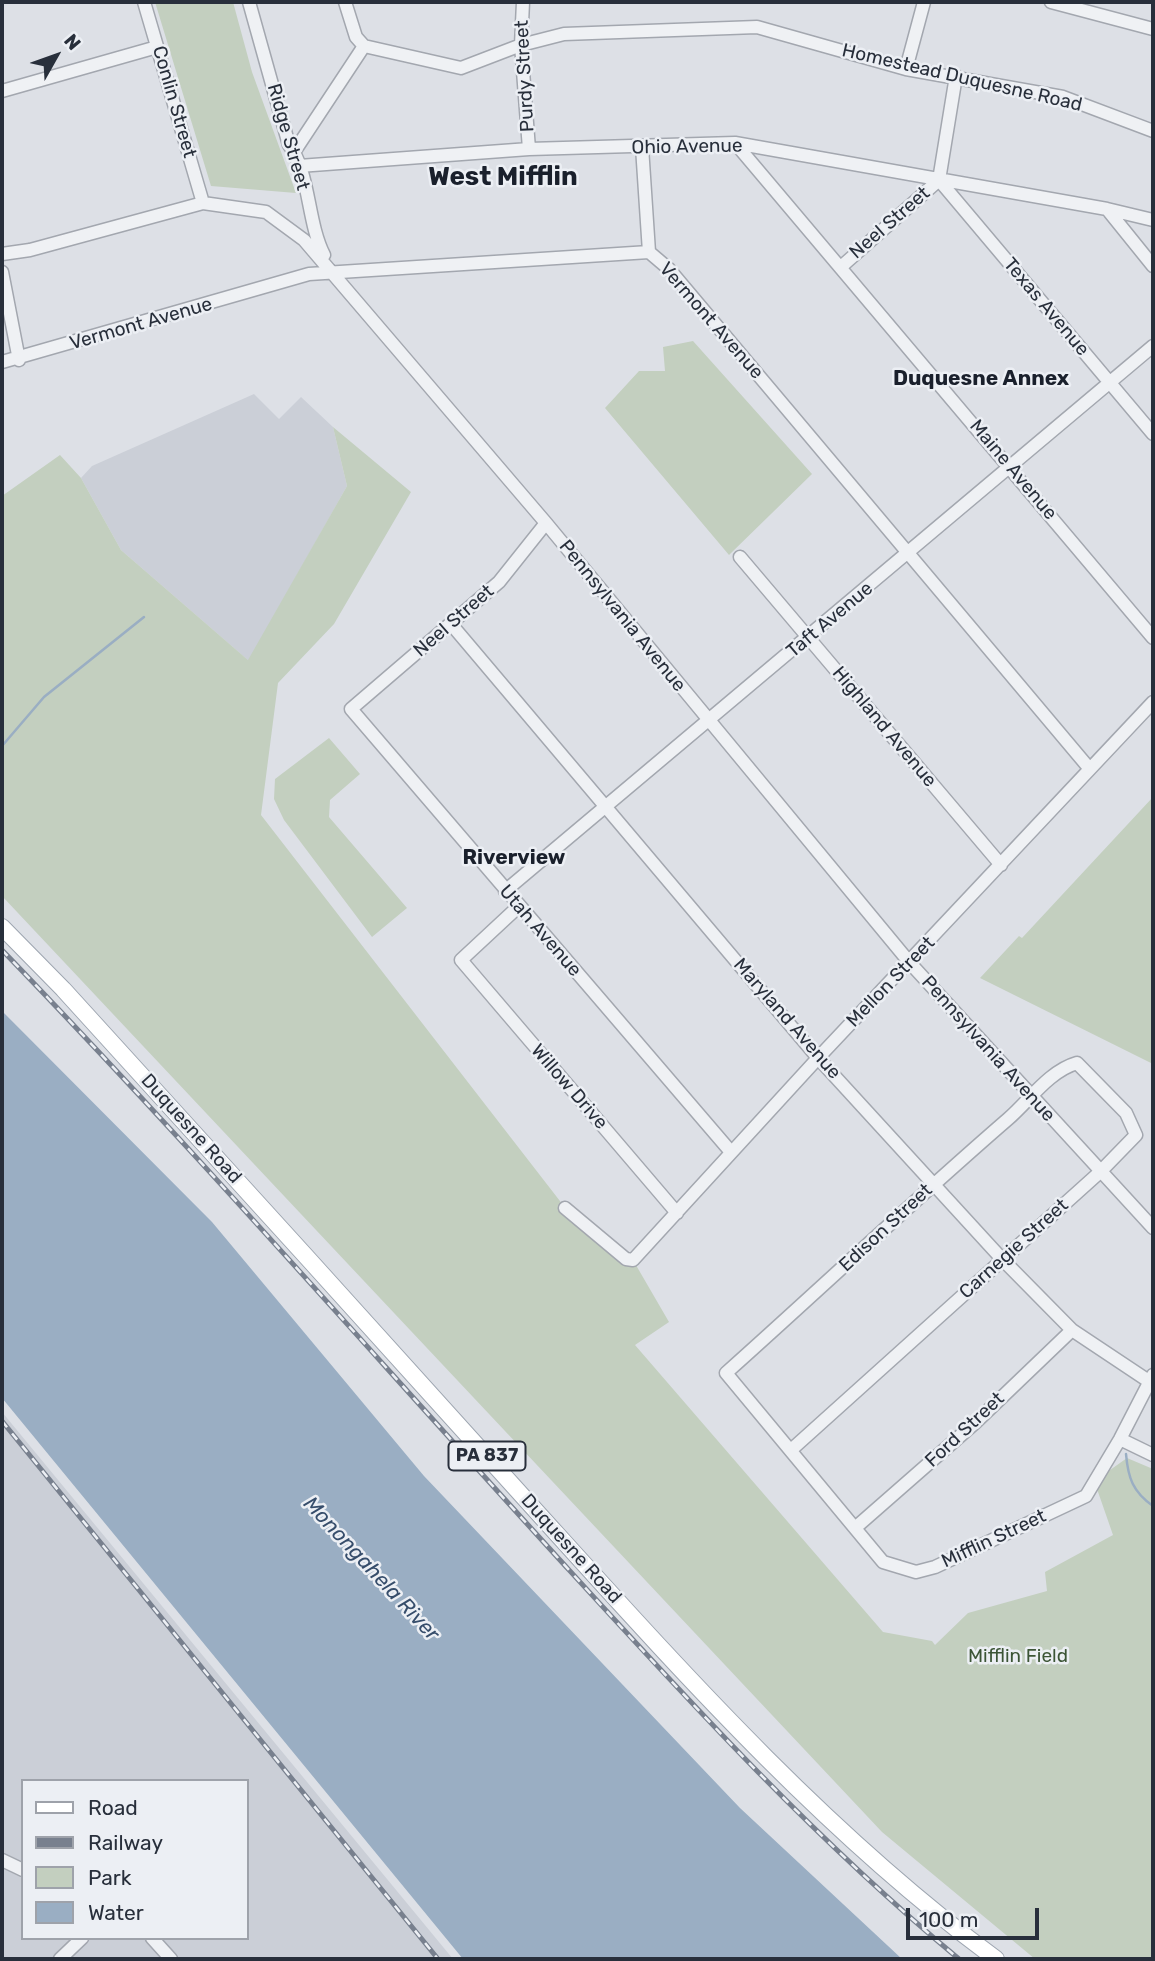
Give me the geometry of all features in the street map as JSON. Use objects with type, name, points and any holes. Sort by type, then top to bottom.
[{"type":"main road","name":"Duquesne Road","points":[[2,927],[64,989],[715,1705],[856,1846],[943,1920],[996,1959]]},
{"type":"street","name":"Conlin Street","points":[[144,2],[203,203]]},
{"type":"street","name":"Ridge Street","points":[[249,2],[289,145],[299,166],[315,237],[332,271]]},
{"type":"street","points":[[294,152],[364,46],[356,37],[345,2]]},
{"type":"street","name":"Purdy Street","points":[[523,2],[521,45],[529,149]]},
{"type":"street","points":[[906,69],[924,2]]},
{"type":"street","points":[[1051,2],[1153,29]]},
{"type":"street","name":"Homestead Duquesne Road","points":[[364,46],[461,68],[521,45],[564,34],[757,27],[906,69],[1063,97],[1153,131]]},
{"type":"street","points":[[2,91],[157,47]]},
{"type":"street","points":[[939,180],[956,76]]},
{"type":"street","name":"Ohio Avenue","points":[[299,166],[529,149],[642,148],[736,143],[1107,209],[1153,220]]},
{"type":"street","name":"Maine Avenue","points":[[736,143],[1153,638]]},
{"type":"street","points":[[642,148],[649,252]]},
{"type":"street","name":"Neel Street","points":[[842,266],[939,180]]},
{"type":"street","name":"Texas Avenue","points":[[939,180],[1153,434]]},
{"type":"street","name":"Pennsylvania Avenue","points":[[2,254],[30,250],[203,203],[266,212],[304,240],[546,523],[909,964],[1153,1228]]},
{"type":"street","points":[[1107,209],[1153,265]]},
{"type":"street","name":"Vermont Avenue","points":[[2,362],[19,360],[306,275],[332,271],[649,252],[669,269],[1088,768]]},
{"type":"street","points":[[2,272],[19,360]]},
{"type":"street","name":"Taft Avenue","points":[[506,891],[1153,346]]},
{"type":"street","name":"Neel Street","points":[[351,709],[502,579],[546,523]]},
{"type":"street","name":"Highland Avenue","points":[[740,557],[1001,865]]},
{"type":"street","name":"Maryland Avenue","points":[[451,624],[818,1058],[935,1182],[1002,1259],[1072,1330],[1152,1380]]},
{"type":"street","name":"Mellon Street","points":[[565,1208],[626,1259],[633,1260],[1088,768],[1153,702]]},
{"type":"street","name":"Utah Avenue","points":[[351,709],[518,907],[731,1152]]},
{"type":"street","name":"Willow Drive","points":[[518,907],[461,960],[677,1213]]},
{"type":"street","name":"Carnegie Street","points":[[791,1450],[1100,1172],[1136,1135],[1135,1126],[1126,1113],[1077,1063],[1057,1071],[1046,1083]]},
{"type":"street","name":"Edison Street","points":[[726,1373],[1046,1083]]},
{"type":"street","name":"Ford Street","points":[[855,1528],[976,1422],[1072,1330]]},
{"type":"street","name":"Mifflin Street","points":[[726,1373],[883,1562],[916,1572],[935,1567],[1086,1496],[1152,1380]]},
{"type":"street","points":[[1120,1439],[1153,1455]]},
{"type":"street","points":[[2,1860],[21,1869]]},
{"type":"street","points":[[60,1959],[80,1940]]},
{"type":"street","points":[[154,1940],[171,1959]]},
{"type":"shaded area","points":[[254,394],[279,419],[301,397],[333,427],[347,486],[249,661],[121,550],[81,478],[92,466]]},
{"type":"shaded area","points":[[2,1412],[453,1959],[2,1957]]},
{"type":"green space","points":[[155,2],[233,2],[252,72],[296,193],[211,186]]},
{"type":"green space","points":[[693,341],[812,474],[729,555],[605,408],[639,371],[665,371],[663,347]]},
{"type":"green space","name":"Mifflin Field","points":[[333,427],[411,492],[334,624],[278,683],[261,815],[570,1214],[633,1260],[669,1322],[635,1345],[883,1632],[932,1641],[935,1645],[968,1613],[1047,1591],[1045,1572],[1113,1535],[1097,1489],[1103,1475],[1127,1458],[1153,1469],[1153,1959],[1035,1959],[882,1832],[2,896],[2,496],[60,455],[81,478],[121,550],[248,660],[347,486]]},
{"type":"green space","points":[[329,738],[360,774],[330,800],[329,817],[407,908],[372,937],[284,820],[274,799],[275,779]]},
{"type":"green space","points":[[1153,797],[1153,1064],[980,978],[1019,936],[1022,938]]},
{"type":"water","name":"Monongahela River","points":[[2,1011],[212,1222],[424,1476],[740,1808],[902,1959],[463,1959],[2,1398]]},
{"type":"waterway","points":[[2,746],[44,697],[144,617]]},
{"type":"waterway","points":[[1126,1454],[1133,1484],[1153,1506]]},
{"type":"railway","points":[[2,950],[213,1176],[703,1715],[853,1865],[959,1959]]},
{"type":"railway","points":[[2,1421],[438,1959]]},
{"type":"district","name":"West Mifflin","points":[[503,177]]},
{"type":"district","name":"Duquesne Annex","points":[[981,379]]},
{"type":"district","name":"Riverview","points":[[514,858]]}]
